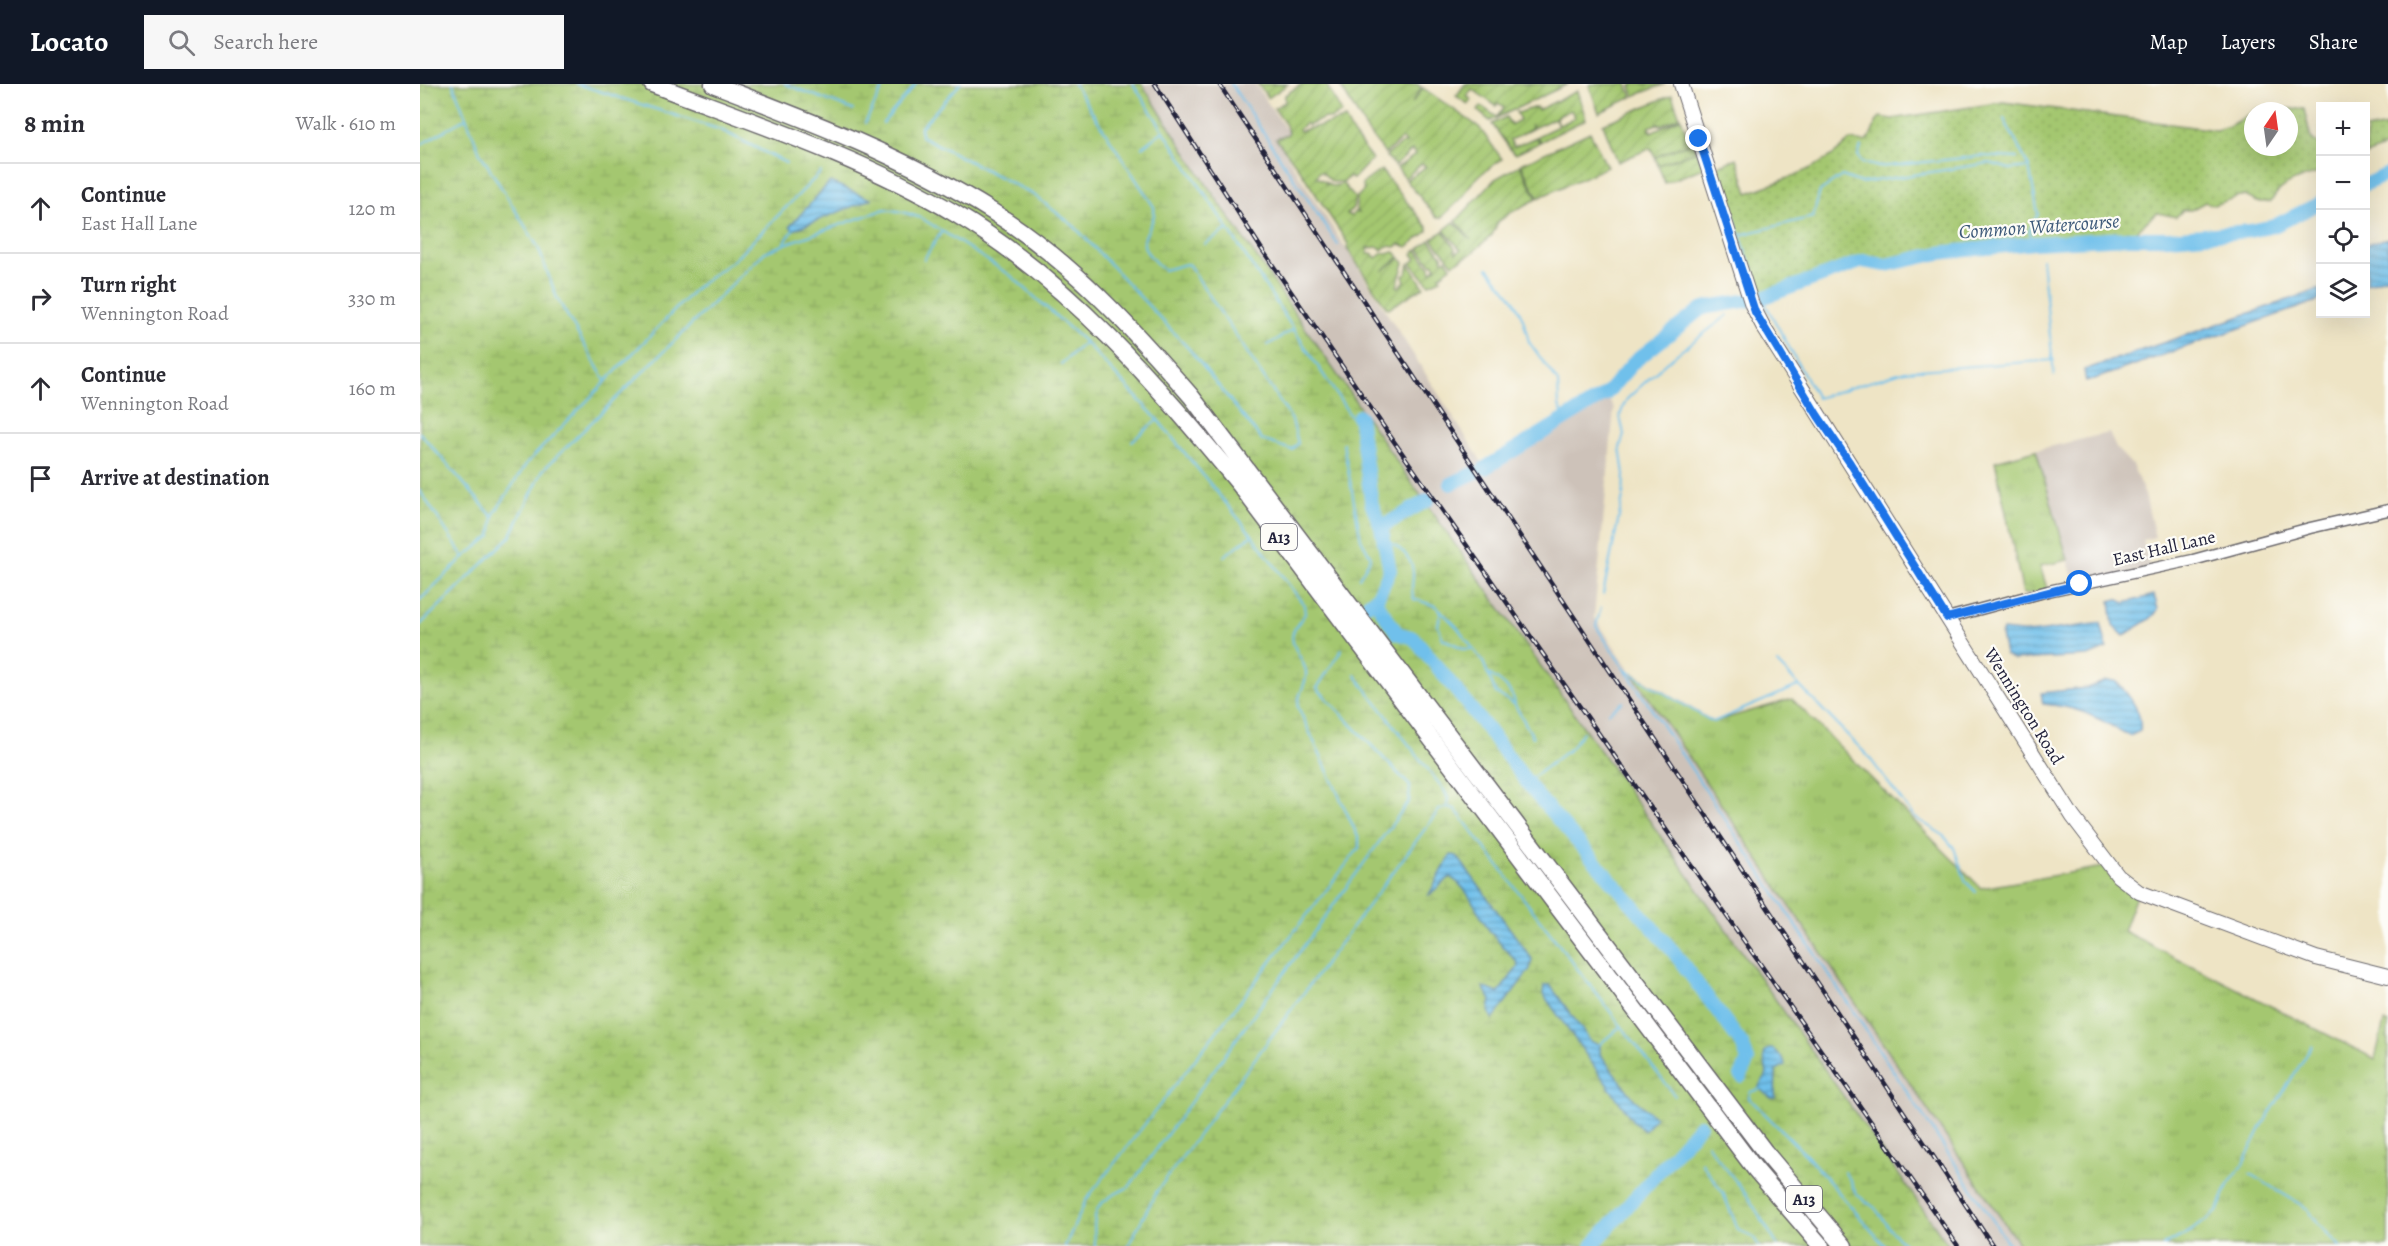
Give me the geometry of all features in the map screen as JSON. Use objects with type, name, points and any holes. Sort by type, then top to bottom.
[{"type":"highway","name":"A13","points":[[652,84],[826,148],[898,182],[977,228],[1018,256],[1084,310],[1169,401],[1240,485],[1755,1169],[1821,1246]]},
{"type":"highway","name":"A13","points":[[712,84],[776,108],[932,175],[1020,231],[1111,307],[1191,396],[1765,1152],[1844,1246]]},
{"type":"main road","name":"Wennington Road","points":[[1681,84],[1752,305],[1764,328],[2073,817],[2118,876],[2126,884],[2151,897],[2316,958],[2388,976]]},
{"type":"street","name":"East Hall Lane","points":[[1947,618],[2048,591],[2193,560],[2310,528],[2388,510]]},
{"type":"shaded area","points":[[1142,84],[1255,84],[1289,134],[1276,139],[1485,467],[1606,394],[1614,409],[1594,617],[2020,1246],[1949,1246],[1402,469],[1207,185]]},
{"type":"shaded area","points":[[2109,433],[2116,448],[2132,465],[2145,495],[2155,537],[2143,540],[2150,569],[2075,585],[2036,450]]},
{"type":"green space","points":[[420,84],[1142,84],[1207,185],[1402,469],[1949,1246],[420,1246]]},
{"type":"green space","points":[[1258,84],[1288,84],[1268,98]]},
{"type":"green space","points":[[1302,84],[1326,84],[1342,113],[1308,126],[1306,123],[1299,129],[1300,131],[1345,119],[1372,159],[1353,179],[1349,177],[1343,182],[1332,182],[1322,172],[1319,172],[1316,177],[1326,182],[1326,185],[1328,183],[1331,186],[1343,184],[1355,198],[1353,208],[1347,214],[1352,216],[1354,212],[1359,213],[1356,209],[1357,197],[1364,190],[1362,184],[1381,170],[1428,228],[1428,231],[1407,247],[1400,244],[1396,247],[1387,246],[1382,250],[1379,247],[1367,248],[1368,254],[1372,253],[1376,258],[1383,253],[1395,252],[1399,257],[1382,271],[1400,258],[1404,263],[1397,286],[1399,287],[1405,281],[1403,276],[1407,273],[1409,264],[1424,287],[1389,308],[1386,307],[1347,249],[1348,244],[1300,170],[1276,139],[1288,134],[1286,125],[1274,108],[1285,102],[1285,95]]},
{"type":"green space","points":[[1339,84],[1417,84],[1422,88],[1412,103],[1423,88],[1479,127],[1502,159],[1481,174],[1463,197],[1441,218],[1437,218],[1406,180],[1426,167],[1422,164],[1405,178],[1397,168],[1415,155],[1412,150],[1395,166],[1386,156],[1401,144],[1406,143],[1402,139],[1385,154],[1368,132]]},
{"type":"green space","points":[[1465,84],[1568,84],[1490,121],[1478,111],[1481,106],[1497,117],[1504,107],[1498,103],[1496,106],[1472,89],[1467,96],[1472,100],[1468,104],[1456,96]]},
{"type":"green space","points":[[1627,84],[1632,97],[1599,113],[1589,85]]},
{"type":"green space","points":[[1633,84],[1665,84],[1634,96],[1631,86]]},
{"type":"green space","points":[[1577,91],[1586,119],[1540,142],[1537,136],[1558,126],[1555,118],[1533,128],[1530,124],[1532,129],[1510,140],[1514,147],[1536,137],[1539,143],[1516,154],[1513,153],[1492,124],[1506,117],[1511,125],[1520,120],[1516,112],[1536,107],[1538,110]],"holes":[[[1571,110],[1575,118],[1559,125],[1556,117]]]},
{"type":"green space","points":[[1672,95],[1680,117],[1649,127],[1651,132],[1681,118],[1686,132],[1690,130],[1694,141],[1655,157],[1651,148],[1618,162],[1603,124]]},
{"type":"green space","points":[[2003,102],[2216,130],[2244,117],[2244,156],[2298,156],[2298,109],[2304,109],[2311,138],[2316,142],[2316,173],[2286,186],[2275,195],[2271,202],[2257,202],[2245,196],[2239,196],[2214,205],[2205,202],[2191,210],[2183,210],[2176,217],[2158,213],[2128,238],[1967,250],[1902,260],[1886,265],[1863,261],[1760,302],[1716,167],[1737,158],[1748,193],[1815,166],[1828,159],[1850,140],[1865,142],[1880,117],[1892,119]]},
{"type":"green space","points":[[2388,126],[2388,146],[2370,153],[2370,129]]},
{"type":"green space","points":[[1590,132],[1607,167],[1538,198],[1521,164]]},
{"type":"green space","points":[[1694,141],[1697,151],[1658,165],[1655,157]]},
{"type":"green space","points":[[1697,151],[1703,168],[1665,183],[1658,165]]},
{"type":"green space","points":[[1520,165],[1537,199],[1498,222],[1492,235],[1471,254],[1453,264],[1432,239],[1443,231],[1454,246],[1456,253],[1461,250],[1444,230],[1454,222],[1471,240],[1456,221],[1495,179]]},
{"type":"green space","points":[[1430,240],[1443,261],[1446,259],[1451,267],[1439,276],[1441,279],[1429,284],[1411,263],[1416,259],[1412,254],[1417,250],[1430,267],[1431,272],[1436,267],[1419,249]]},
{"type":"green space","points":[[2036,450],[2068,560],[2040,566],[2048,591],[2023,594],[1995,461]]},
{"type":"green space","points":[[1632,673],[1713,722],[1792,699],[1981,888],[2103,867],[2119,887],[2136,896],[2123,931],[2375,1059],[2384,1022],[2388,1024],[2388,1246],[2020,1246]]},
{"type":"water","points":[[830,182],[871,199],[793,230],[790,226]]},
{"type":"water","points":[[2388,238],[2388,277],[2370,283],[2370,264],[2370,243]]},
{"type":"water","points":[[2316,290],[2316,301],[2086,382],[2084,370]]},
{"type":"water","points":[[2154,595],[2158,609],[2148,620],[2124,636],[2113,625],[2110,601],[2117,599],[2125,603]]},
{"type":"water","points":[[2101,623],[2107,648],[2088,656],[2013,660],[2005,654],[2001,635],[2003,630],[2030,633]]},
{"type":"water","points":[[2106,681],[2115,681],[2125,691],[2137,710],[2140,731],[2130,736],[2079,711],[2043,704],[2041,693],[2088,688]]},
{"type":"water","points":[[1451,855],[1457,856],[1532,959],[1530,969],[1493,1019],[1489,1011],[1491,1000],[1483,987],[1498,993],[1518,967],[1517,962],[1489,930],[1468,894],[1457,882],[1450,877],[1428,896]]},
{"type":"water","points":[[1544,985],[1550,985],[1591,1042],[1600,1044],[1600,1054],[1634,1099],[1655,1117],[1644,1131],[1633,1121],[1543,994]]},
{"type":"water","points":[[1772,1048],[1784,1060],[1785,1065],[1776,1070],[1775,1098],[1771,1098],[1759,1086],[1767,1074],[1765,1051]]},
{"type":"waterway","points":[[453,84],[480,153],[538,247],[557,298],[606,382]]},
{"type":"waterway","points":[[577,84],[721,130],[786,163]]},
{"type":"waterway","points":[[785,84],[853,110]]},
{"type":"waterway","points":[[865,123],[885,84]]},
{"type":"waterway","points":[[883,123],[916,84]]},
{"type":"waterway","points":[[960,84],[921,127],[921,136],[1034,195],[1074,226],[1189,349],[1262,440],[1292,450],[1298,443],[1292,420],[1189,265],[1164,270],[1145,249],[1145,238],[1152,221],[1154,207],[1074,84]]},
{"type":"waterway","points":[[1133,84],[1361,432]]},
{"type":"waterway","points":[[1231,84],[1338,245]]},
{"type":"waterway","points":[[420,145],[466,118]]},
{"type":"waterway","points":[[2004,119],[2029,167],[2038,214],[2029,231],[2034,243]]},
{"type":"waterway","points":[[1142,147],[1163,131]]},
{"type":"waterway","points":[[1861,147],[1858,155],[1861,162],[1879,167],[1981,156],[2017,158]]},
{"type":"waterway","points":[[2029,167],[2010,169],[1989,163],[1861,183],[1842,176],[1820,191],[1813,217],[1740,235],[1762,298],[1817,398],[1905,371],[2054,360]]},
{"type":"waterway","points":[[420,600],[464,557],[491,536],[494,514],[527,463],[698,286],[735,259],[821,172]]},
{"type":"waterway","name":"Common Watercourse","points":[[2370,182],[2388,174]]},
{"type":"waterway","points":[[1727,196],[1740,235]]},
{"type":"waterway","name":"Common Watercourse","points":[[1485,468],[1606,394],[1634,362],[1701,309],[1762,298],[1863,261],[1886,265],[1939,253],[2034,243],[2169,238],[2250,231],[2274,226],[2316,205]]},
{"type":"waterway","points":[[785,244],[885,209],[921,218],[942,231],[924,259]]},
{"type":"waterway","points":[[1205,244],[1228,229]]},
{"type":"waterway","points":[[420,625],[510,537],[543,470],[765,252],[783,245],[793,230]]},
{"type":"waterway","points":[[942,231],[1010,275],[1085,342],[1157,419],[1252,535],[1304,605],[1305,614],[1292,637],[1306,671],[1298,707],[1359,839],[1359,848],[1086,1200],[1065,1246]]},
{"type":"waterway","points":[[2042,259],[2054,375]]},
{"type":"waterway","points":[[1488,268],[1514,300],[1523,319],[1529,342],[1558,382],[1559,406],[1565,419]]},
{"type":"waterway","points":[[1603,594],[1623,497],[1624,474],[1620,448],[1624,434],[1620,417],[1623,407],[1627,399],[1669,360],[1728,315]]},
{"type":"waterway","points":[[1268,345],[1294,329]]},
{"type":"waterway","points":[[1061,364],[1085,342]]},
{"type":"waterway","points":[[1359,416],[1372,505],[1381,527],[1390,570],[1378,596],[1368,604]]},
{"type":"waterway","points":[[1132,441],[1157,420]]},
{"type":"waterway","points":[[420,433],[493,517]]},
{"type":"waterway","points":[[1343,443],[1361,539],[1371,557],[1359,578]]},
{"type":"waterway","points":[[1451,484],[1474,473]]},
{"type":"waterway","points":[[420,491],[463,556]]},
{"type":"waterway","points":[[1381,527],[1428,500]]},
{"type":"waterway","points":[[1224,556],[1251,536]]},
{"type":"waterway","points":[[1383,537],[1399,548],[1410,562],[1414,599],[1436,606],[1457,627],[1483,662],[1496,693],[1515,705],[1533,737]]},
{"type":"waterway","points":[[1374,599],[1397,633],[1414,638],[1535,793],[1673,951],[1742,1044],[1748,1060],[1741,1076]]},
{"type":"waterway","points":[[1601,607],[1596,626],[2010,1246]]},
{"type":"waterway","points":[[1441,610],[1438,625],[1443,639],[1465,649],[1471,649]]},
{"type":"waterway","points":[[1095,1246],[1095,1215],[1102,1203],[1129,1187],[1409,801],[1410,786],[1317,688],[1342,649]]},
{"type":"waterway","points":[[1777,663],[1868,756],[1914,817],[1943,835],[1954,848],[1966,882],[1976,892]]},
{"type":"waterway","points":[[1624,669],[1713,722],[1798,686]]},
{"type":"waterway","points":[[1487,673],[1509,690],[1515,705]]},
{"type":"waterway","points":[[1128,1246],[1157,1191],[1439,810],[1447,807],[1448,798],[1444,790],[1355,675]]},
{"type":"waterway","points":[[1608,713],[1623,702]]},
{"type":"waterway","points":[[1527,782],[1571,748],[1583,732]]},
{"type":"waterway","points":[[1447,807],[1455,809],[1675,1096]]},
{"type":"waterway","points":[[1600,1044],[1621,1026]]},
{"type":"waterway","points":[[2163,1246],[2193,1230],[2217,1212],[2228,1185],[2243,1164],[2263,1124],[2312,1046]]},
{"type":"waterway","points":[[1760,1089],[1750,1092],[1749,1098],[1807,1156],[1885,1246]]},
{"type":"waterway","points":[[1592,1246],[1700,1125]]},
{"type":"waterway","points":[[1707,1144],[1748,1197],[1778,1246]]},
{"type":"waterway","points":[[1701,1162],[1723,1193],[1738,1229],[1754,1238],[1759,1246]]},
{"type":"waterway","points":[[1844,1172],[1856,1194],[1875,1208],[1893,1233],[1907,1246]]},
{"type":"waterway","points":[[2250,1174],[2308,1209],[2318,1224],[2340,1246]]},
{"type":"railway","points":[[1155,84],[1261,248],[1388,433],[1958,1246]]},
{"type":"railway","points":[[1219,84],[1993,1246]]},
{"type":"route","points":[[1699,139],[1755,312],[1818,416],[1947,618],[2080,584]]}]
